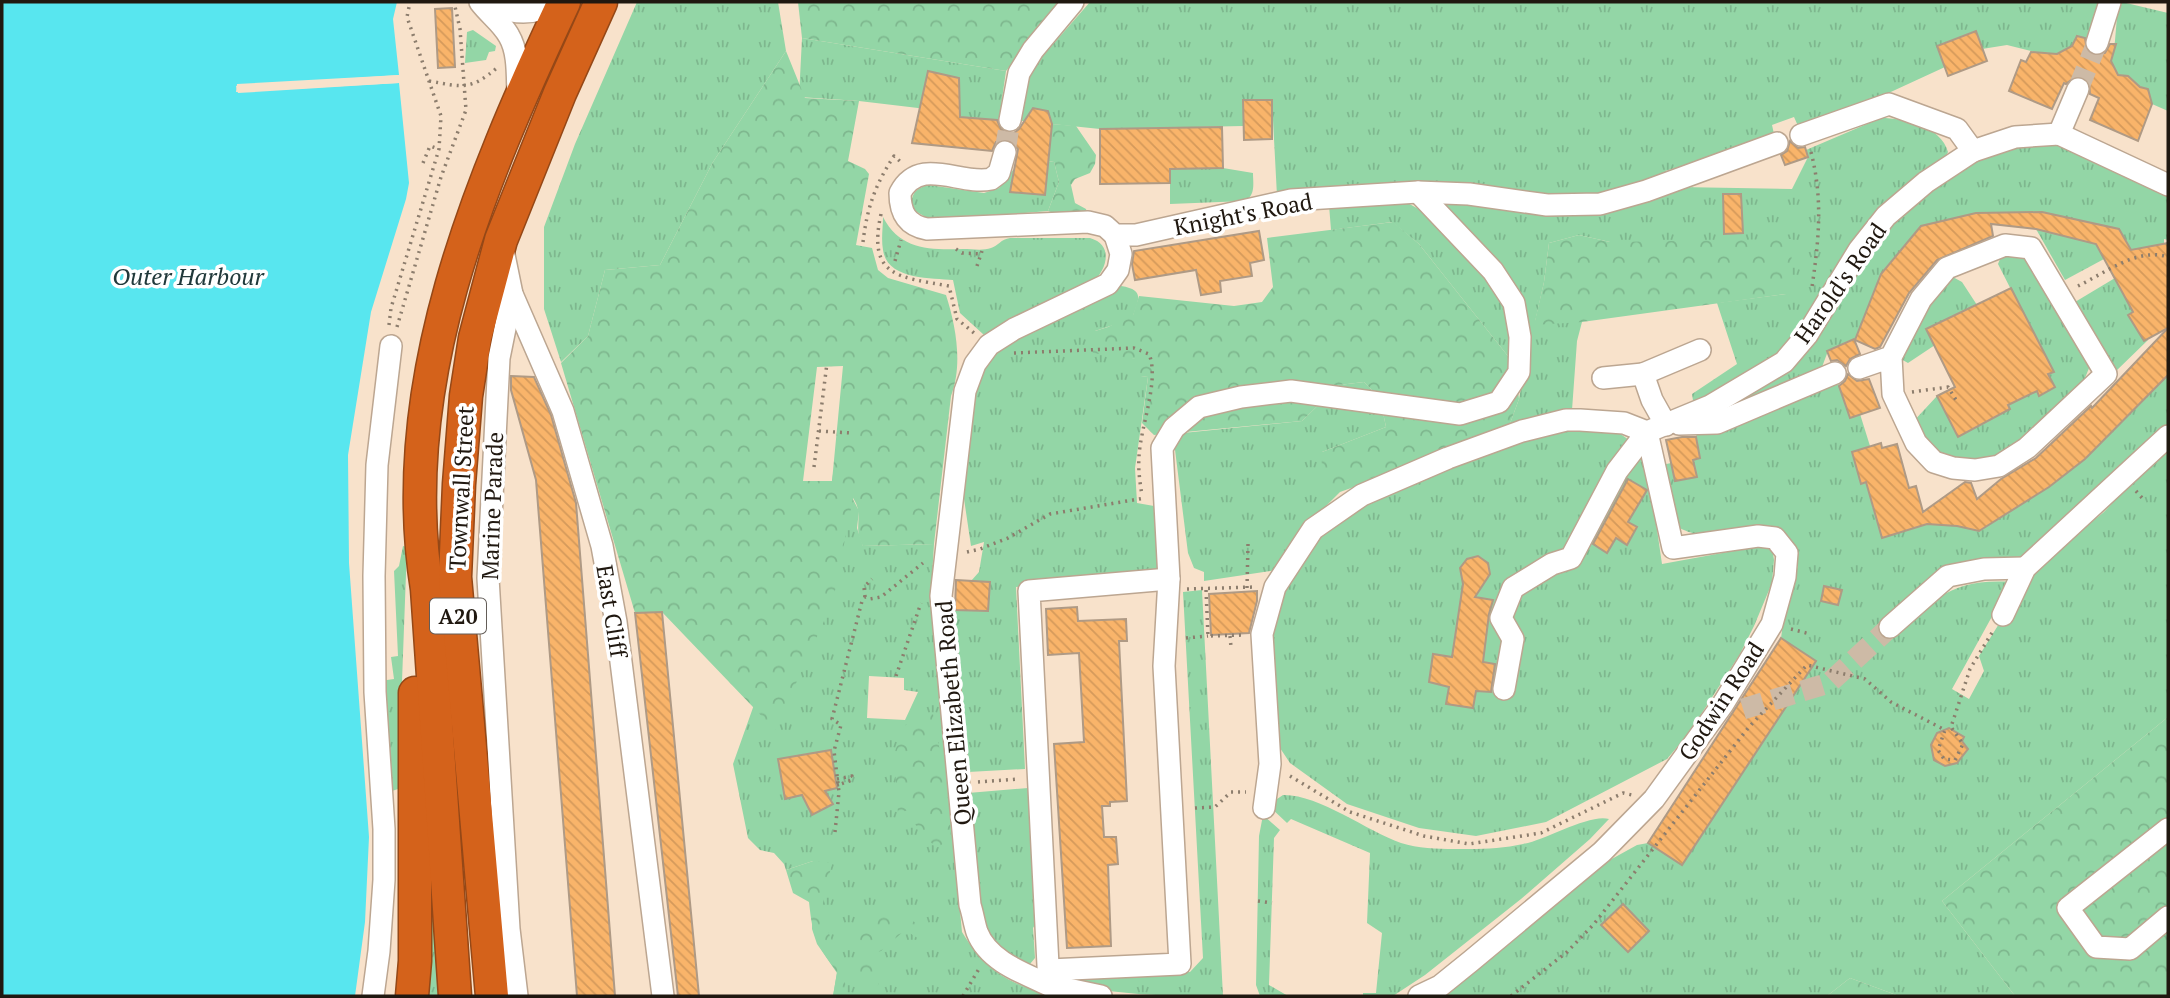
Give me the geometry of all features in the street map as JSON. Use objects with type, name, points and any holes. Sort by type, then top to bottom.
[{"type":"highway","name":"Townwall Street","points":[[455,996],[427,589],[421,553],[421,465],[434,362],[450,289],[479,201],[519,99],[564,2]]},
{"type":"highway","name":"Townwall Street","points":[[492,996],[498,932],[455,577],[458,484],[466,396],[475,338],[501,240],[559,93],[601,2]]},
{"type":"highway","points":[[412,996],[415,961],[414,586],[421,553]]},
{"type":"street","points":[[482,2],[503,10],[529,13],[547,7],[552,2]]},
{"type":"street","points":[[482,2],[509,36],[515,51],[519,99]]},
{"type":"street","points":[[1010,121],[1019,73],[1033,50],[1073,2]]},
{"type":"street","points":[[2097,43],[2110,2]]},
{"type":"street","points":[[2078,89],[2059,134],[2168,185]]},
{"type":"street","points":[[1803,134],[1889,104],[1957,128],[1973,151]]},
{"type":"street","name":"Harold's Road","points":[[1657,428],[1710,406],[1784,362],[1807,335],[1859,250],[1886,216],[1926,182],[1973,151],[2015,137],[2059,134]]},
{"type":"street","name":"Knight's Road","points":[[1005,152],[999,173],[991,179],[960,178],[934,173],[912,178],[900,192],[904,215],[913,225],[927,229],[1088,222],[1105,226],[1115,235],[1136,235],[1291,200],[1418,192],[1469,194],[1548,205],[1600,204],[1646,191],[1777,143]]},
{"type":"street","points":[[1049,978],[1180,964],[1164,666],[1176,584],[1165,499],[1162,448],[1174,428],[1199,407],[1241,397],[1291,391],[1460,414],[1499,402],[1519,372],[1520,337],[1514,303],[1493,271],[1418,192]]},
{"type":"street","name":"Queen Elizabeth Road","points":[[1049,978],[1006,965],[989,950],[978,935],[970,905],[941,596],[965,391],[975,364],[989,345],[1014,329],[1108,284],[1118,271],[1121,254],[1115,235]]},
{"type":"street","name":"East Cliff","points":[[501,240],[512,294],[563,411],[602,545],[615,622],[663,996]]},
{"type":"street","points":[[2005,245],[2031,248],[2060,295],[2106,374],[2027,448],[1999,466],[1975,470],[1953,468],[1934,462],[1916,443],[1893,394],[1891,357],[1921,299],[1948,268],[2005,245]]},
{"type":"street","name":"Marine Parade","points":[[512,294],[499,358],[488,578],[498,932],[517,996]]},
{"type":"street","points":[[373,996],[384,880],[384,829],[374,692],[377,465],[391,346]]},
{"type":"street","points":[[1603,377],[1643,373],[1700,350]]},
{"type":"street","points":[[1859,368],[1891,357]]},
{"type":"street","points":[[1643,373],[1657,428]]},
{"type":"street","points":[[1264,808],[1270,764],[1262,634],[1275,587],[1313,529],[1362,495],[1448,458],[1522,431],[1566,420],[1625,423],[1657,428],[1717,423],[1835,373]]},
{"type":"street","points":[[1504,689],[1513,639],[1500,618],[1513,588],[1552,564],[1571,558],[1617,471],[1657,428]]},
{"type":"street","name":"Godwin Road","points":[[1419,996],[1440,986],[1602,852],[1654,799],[1733,707],[1772,624],[1785,577],[1787,553],[1775,538],[1758,536],[1673,548],[1657,428]]},
{"type":"street","points":[[2003,615],[2025,568],[2168,436]]},
{"type":"street","points":[[1890,627],[1948,576],[1984,569],[2025,568]]},
{"type":"street","points":[[1049,978],[1029,591],[1176,584]]},
{"type":"street","points":[[2168,829],[2068,908],[2096,947],[2130,949],[2168,917]]},
{"type":"street","points":[[1049,978],[1101,996]]},
{"type":"path","points":[[391,346],[388,332],[391,308],[439,149],[441,116],[407,17],[410,2]]},
{"type":"path","points":[[391,346],[441,177],[466,110],[460,29],[454,2]]},
{"type":"path","points":[[429,81],[466,88],[486,77],[515,51]]},
{"type":"path","points":[[1803,134],[1812,154],[1820,195],[1817,254],[1811,289]]},
{"type":"path","points":[[423,163],[430,146],[439,149]]},
{"type":"path","points":[[895,261],[903,234]]},
{"type":"path","points":[[2060,295],[2135,258],[2156,254],[2168,257]]},
{"type":"path","points":[[814,467],[827,363]]},
{"type":"path","points":[[1893,394],[1948,387],[1955,400]]},
{"type":"path","points":[[819,431],[851,433]]},
{"type":"path","points":[[980,550],[1008,538],[1050,514],[1142,498],[1165,499]]},
{"type":"path","points":[[1247,587],[1248,544]]},
{"type":"path","points":[[835,832],[839,792],[834,751],[841,724],[832,719],[865,597],[864,587],[872,579]]},
{"type":"path","points":[[1176,584],[1206,590],[1275,587]]},
{"type":"path","points":[[865,597],[876,599],[889,590]]},
{"type":"path","points":[[1206,590],[1208,636]]},
{"type":"path","points":[[896,676],[922,598]]},
{"type":"path","points":[[1511,996],[1567,952],[1594,924],[1749,727],[1807,665],[1865,679],[1891,702],[1945,730],[1937,750],[1944,760],[1955,760],[1962,744],[1951,727],[1970,669],[2003,615]]},
{"type":"path","points":[[1185,638],[1262,634]]},
{"type":"path","points":[[1230,636],[1231,647]]},
{"type":"path","points":[[1270,764],[1350,812],[1424,836],[1469,844],[1541,833],[1623,793],[1654,799]]},
{"type":"path","points":[[958,783],[1038,777]]},
{"type":"path","points":[[1195,808],[1215,807],[1231,792],[1246,792]]},
{"type":"path","points":[[1258,901],[1272,903]]},
{"type":"path","points":[[962,996],[989,950]]},
{"type":"green space","points":[[637,2],[778,2],[786,51],[713,162],[660,265],[605,270],[588,336],[561,362],[544,309],[544,227],[575,144]]},
{"type":"green space","points":[[798,2],[1061,2],[1006,71],[802,38]]},
{"type":"green space","points":[[1090,2],[2103,2],[2090,40],[2079,36],[2075,44],[2055,55],[2007,45],[1982,49],[1975,31],[1937,46],[1945,67],[1856,108],[1798,126],[1794,117],[1772,125],[1774,134],[1720,155],[1665,171],[1680,170],[1602,199],[1277,196],[1272,101],[1243,101],[1243,126],[1100,129],[1052,124],[1048,111],[1033,108],[1024,121],[1020,121],[1027,74]]},
{"type":"green space","points":[[2122,2],[2168,13],[2168,111],[2152,104],[2148,89],[2138,86],[2132,79],[2119,77],[2109,57],[2114,52],[2117,17]]},
{"type":"green space","points":[[473,30],[496,46],[495,51],[489,52],[486,60],[465,63],[467,32]]},
{"type":"green space","points":[[802,38],[1006,71],[999,120],[960,117],[918,108],[859,101],[799,97]]},
{"type":"green space","points":[[786,51],[805,98],[859,101],[848,161],[865,169],[869,174],[856,245],[872,248],[878,270],[888,278],[946,295],[957,346],[957,372],[951,396],[934,544],[863,546],[858,533],[858,510],[853,498],[833,601],[775,730],[662,612],[635,613],[561,363],[588,336],[605,270],[660,265],[713,162]],"holes":[[[843,366],[832,481],[803,481],[817,367]]]},
{"type":"green space","points":[[1881,118],[1910,122],[1930,130],[1944,143],[1948,152],[1944,160],[1786,349],[1694,407],[1692,394],[1737,364],[1717,303],[1786,294],[1579,235],[1549,243],[1535,322],[1582,322],[1577,341],[1572,410],[1508,429],[1519,399],[1524,372],[1522,323],[1428,198],[1530,209],[1679,187],[1792,189],[1808,157],[1806,150]]},
{"type":"green space","points":[[1052,124],[1076,126],[1096,155],[1090,173],[1075,179],[1071,185],[1075,203],[1086,209],[1087,213],[1059,215],[1048,211],[1059,182],[1054,162],[1048,161]]},
{"type":"green space","points":[[2062,143],[2168,194],[2168,240],[2164,239],[2164,244],[2131,250],[2119,229],[2042,212],[1976,213],[1921,226],[1856,338],[1828,351],[1822,367],[1716,413],[1787,367],[1891,221],[1961,168],[1996,153],[2027,144]]},
{"type":"green space","points":[[1048,161],[1054,162],[1059,182],[1048,211],[927,218],[912,209],[914,193],[924,186],[984,193],[999,188],[1013,170]]},
{"type":"green space","points":[[1223,168],[1253,173],[1253,188],[1249,198],[1245,201],[1170,204],[1170,169]]},
{"type":"green space","points":[[1404,201],[1424,212],[1478,267],[1507,309],[1515,365],[1419,244],[1392,222],[1331,230],[1329,205]]},
{"type":"green space","points":[[883,217],[898,236],[917,246],[928,248],[985,249],[1010,238],[1090,238],[1103,246],[1105,264],[1093,282],[984,335],[960,313],[953,280],[911,276],[893,267],[886,260],[882,246]]},
{"type":"green space","points":[[1393,222],[1419,244],[1515,365],[1519,399],[1508,429],[1401,470],[1327,490],[1321,485],[1322,452],[1386,427],[1380,398],[1364,382],[1339,385],[1302,421],[1154,435],[1142,423],[1148,377],[1132,375],[1135,359],[1093,353],[1088,340],[1095,331],[1133,315],[1139,296],[1234,306],[1262,302],[1273,287],[1267,238]]},
{"type":"green space","points":[[2036,229],[2096,244],[2104,259],[2065,280]]},
{"type":"green space","points":[[1579,235],[1610,242],[1792,239],[1791,277],[1786,294],[1582,322],[1534,325],[1549,243]]},
{"type":"green space","points":[[2011,255],[2026,257],[2090,366],[2084,380],[2009,451],[1991,461],[1940,461],[1911,424],[1937,396],[2028,385],[2053,372],[1998,264],[2000,259]]},
{"type":"green space","points":[[1951,276],[1962,282],[1977,305],[1927,329],[1935,345],[1908,363],[1899,358],[1909,329]]},
{"type":"green space","points":[[2115,278],[2133,312],[2128,315],[2148,340],[2114,373],[2075,302]]},
{"type":"green space","points":[[1121,286],[1137,293],[1138,301],[1132,319],[1095,331],[1126,356],[1144,362],[1141,376],[1148,377],[1135,468],[1137,503],[1154,506],[1161,577],[1016,587],[1025,769],[968,772],[953,610],[987,611],[990,582],[971,581],[979,572],[984,542],[971,546],[963,492],[973,397],[986,363],[1000,348]]},
{"type":"green space","points":[[2168,375],[2168,424],[2013,565],[1978,565],[1877,632],[1882,642],[1891,639],[1931,603],[1957,588],[1990,582],[2011,582],[1952,689],[1969,699],[1984,671],[1979,656],[2033,569],[2104,512],[2168,443],[2168,717],[1942,901],[2015,996],[1899,996],[1850,978],[1827,996],[1437,996],[1581,876],[1637,845],[1648,843],[1682,865],[1815,661],[1781,638],[1786,602],[1798,566],[1789,543],[1710,537],[1681,529],[1674,523],[1662,465],[1671,463],[1675,481],[1696,477],[1693,460],[1700,458],[1696,434],[1839,384],[1850,418],[1860,414],[1870,446],[1852,452],[1861,484],[1876,479],[1872,505],[1882,537],[1927,524],[1979,531],[2049,487],[2085,459]]},
{"type":"green space","points":[[1364,382],[1380,398],[1386,427],[1322,452],[1401,470],[1340,492],[1301,531],[1277,570],[1204,581],[1204,572],[1194,568],[1188,553],[1173,434],[1302,421],[1339,385]]},
{"type":"green space","points":[[1566,430],[1619,433],[1641,454],[1652,495],[1662,564],[1766,545],[1772,547],[1772,583],[1740,654],[1689,733],[1667,759],[1546,822],[1476,836],[1419,828],[1347,804],[1290,763],[1280,748],[1274,727],[1273,632],[1282,596],[1314,540],[1363,501],[1520,441]]},
{"type":"green space","points":[[833,474],[840,474],[859,511],[857,528],[863,546],[934,544],[931,594],[962,932],[980,957],[1000,974],[1011,981],[1052,996],[833,996],[837,973],[817,944],[812,929],[813,861],[786,870],[774,853],[760,850],[748,838],[733,764],[831,487]],"holes":[[[869,676],[904,678],[904,690],[918,692],[905,720],[867,718]],[[831,750],[837,788],[825,791],[832,804],[812,815],[802,795],[785,798],[778,760]]]},
{"type":"green space","points":[[403,546],[407,547],[398,789],[389,792],[380,681],[394,679],[391,657],[398,656],[394,571],[399,566]]},
{"type":"green space","points":[[1202,590],[1223,996],[1121,992],[1060,981],[1190,972],[1203,958],[1183,592]]},
{"type":"green space","points":[[925,712],[933,714],[948,795],[951,839],[936,848],[914,823],[910,809],[898,814],[894,753],[910,716]]},
{"type":"green space","points":[[2168,717],[2168,996],[2015,996],[1942,901]]},
{"type":"green space","points":[[1028,788],[1036,923],[1033,928],[1035,958],[1030,964],[1023,964],[996,943],[987,929],[980,909],[968,793]]},
{"type":"green space","points":[[1283,795],[1311,800],[1401,843],[1435,849],[1483,849],[1517,845],[1532,842],[1580,823],[1609,819],[1521,899],[1425,975],[1393,996],[1363,996],[1363,993],[1376,993],[1382,933],[1367,923],[1370,853],[1291,819],[1287,823],[1268,805]]},
{"type":"green space","points":[[1263,815],[1280,830],[1274,838],[1269,985],[1288,996],[1260,996],[1256,985],[1259,836]]},
{"type":"green space","points":[[431,857],[438,996],[419,996]]},
{"type":"green space","points":[[813,861],[832,863],[823,903],[824,922],[839,957],[848,996],[833,996],[837,972],[817,940],[809,902],[793,893],[786,870]]},
{"type":"green space","points":[[891,906],[932,932],[919,939],[905,930],[881,951],[874,953],[885,967],[878,985],[870,996],[853,996],[856,991],[857,929],[874,912]]},
{"type":"green space","points":[[1850,978],[1899,996],[1827,996]]},
{"type":"water","name":"Outer Harbour","points":[[2,2],[397,2],[393,19],[399,75],[236,86],[238,93],[399,83],[409,183],[371,312],[348,455],[349,563],[369,837],[365,922],[355,996],[2,996]]},
{"type":"pier","points":[[399,75],[399,78],[240,89],[399,80],[399,83],[236,92],[237,84]]},
{"type":"building","points":[[452,8],[455,67],[438,68],[435,9]]},
{"type":"building","points":[[1976,31],[1987,61],[1948,76],[1937,46]]},
{"type":"building","points":[[2077,36],[2085,38],[2087,51],[2094,56],[2105,53],[2110,44],[2116,44],[2111,61],[2118,75],[2128,76],[2140,87],[2148,89],[2152,104],[2138,141],[2090,120],[2099,98],[2090,94],[2089,82],[2082,77],[2076,76],[2064,83],[2052,109],[2009,91],[2021,60],[2026,62],[2031,52],[2057,54],[2072,46]]},
{"type":"building","points":[[928,71],[959,78],[960,117],[997,120],[1001,129],[1007,133],[1014,133],[1019,129],[1033,108],[1048,111],[1052,124],[1045,195],[1010,192],[1018,149],[1009,140],[996,142],[992,151],[912,143]]},
{"type":"building","points":[[1243,100],[1272,100],[1272,139],[1244,140]]},
{"type":"building","points":[[1222,127],[1223,168],[1170,169],[1170,183],[1100,184],[1100,129]]},
{"type":"building","points":[[1790,141],[1798,148],[1805,147],[1808,157],[1785,165],[1781,155],[1787,151]]},
{"type":"building","points":[[1723,194],[1741,194],[1743,233],[1724,234]]},
{"type":"building","points":[[2042,212],[2119,229],[2131,250],[2168,243],[2168,328],[2144,341],[2128,315],[2133,312],[2096,244],[2036,229],[1991,224],[1993,236],[1937,260],[1909,293],[1880,347],[1875,349],[1855,340],[1881,274],[1921,226],[1976,213]]},
{"type":"building","points":[[1259,231],[1264,260],[1250,263],[1252,276],[1220,281],[1221,292],[1201,295],[1196,270],[1135,280],[1132,264],[1134,251]]},
{"type":"building","points":[[2011,288],[2054,372],[2048,374],[2055,387],[2039,396],[2037,391],[2008,405],[2010,409],[1958,437],[1937,396],[1955,387],[1926,329]]},
{"type":"building","points":[[2168,328],[2168,375],[2085,459],[2049,487],[1979,531],[1927,524],[1882,538],[1866,482],[1861,484],[1852,452],[1881,443],[1882,448],[1897,444],[1909,488],[1916,486],[1923,512],[1965,482],[1971,483],[1977,499],[2001,479],[2036,458],[2091,406],[2092,408]]},
{"type":"building","points":[[1854,339],[1860,354],[1850,359],[1846,366],[1837,360],[1831,361],[1827,351]]},
{"type":"building","points":[[1848,374],[1857,381],[1869,379],[1880,408],[1850,418],[1839,386]]},
{"type":"building","points":[[511,376],[534,377],[551,415],[576,503],[615,996],[577,996],[536,480],[511,390]]},
{"type":"building","points":[[1696,437],[1700,458],[1693,460],[1697,477],[1675,481],[1666,440]]},
{"type":"building","points":[[1628,479],[1647,490],[1628,522],[1637,527],[1627,545],[1616,538],[1607,553],[1593,544]]},
{"type":"building","points":[[1478,556],[1488,563],[1490,574],[1475,597],[1493,600],[1483,662],[1495,664],[1491,692],[1476,691],[1473,708],[1446,704],[1449,687],[1429,682],[1433,654],[1452,657],[1463,584],[1460,568],[1467,559]]},
{"type":"building","points":[[956,580],[990,582],[988,611],[955,610]]},
{"type":"building","points":[[1824,586],[1842,590],[1838,605],[1821,601]]},
{"type":"building","points":[[1257,591],[1249,633],[1211,635],[1209,594]]},
{"type":"building","points":[[1077,607],[1078,621],[1126,619],[1127,641],[1119,641],[1127,801],[1110,802],[1110,806],[1102,806],[1104,837],[1116,837],[1118,864],[1108,865],[1111,946],[1067,948],[1054,744],[1084,742],[1079,653],[1048,655],[1046,609]]},
{"type":"building","points":[[662,612],[699,996],[678,996],[635,613]]},
{"type":"building","points":[[1781,638],[1816,661],[1682,865],[1648,843]]},
{"type":"building","points":[[1949,728],[1964,737],[1962,741],[1968,749],[1957,763],[1945,766],[1934,760],[1931,745],[1937,733]]},
{"type":"building","points":[[831,750],[837,788],[825,791],[833,804],[812,815],[802,795],[785,799],[778,759]]},
{"type":"building","points":[[1623,904],[1649,931],[1628,952],[1601,925]]},
{"type":"tunnel","points":[[2078,89],[2097,43]]},
{"type":"tunnel","points":[[1005,152],[1010,120]]},
{"type":"tunnel","points":[[1743,709],[1829,683],[1890,627]]}]
